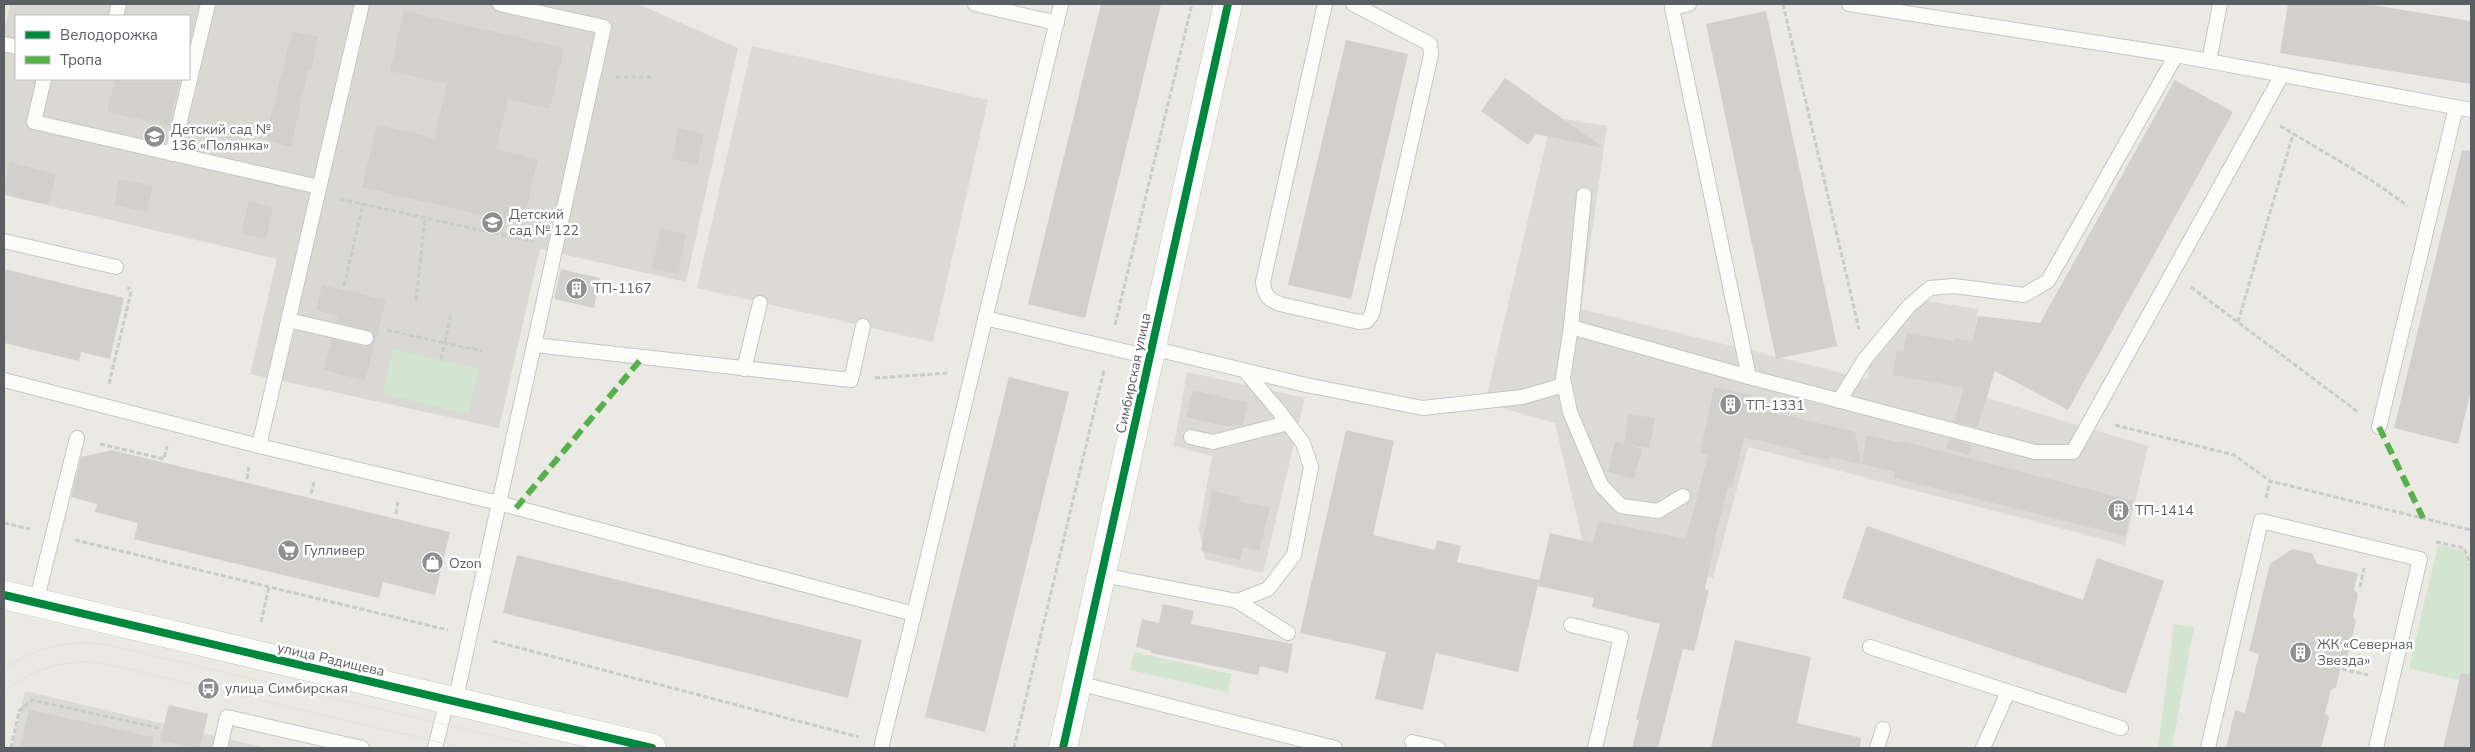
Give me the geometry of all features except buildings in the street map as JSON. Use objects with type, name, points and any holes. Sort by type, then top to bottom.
[{"type":"street","name":"Симбирская улица","points":[[1063,748],[1228,4]]},
{"type":"street","name":"улица Радищева","points":[[4,595],[652,748]]},
{"type":"lane","points":[[190,79],[208,4]]},
{"type":"lane","points":[[259,446],[362,4]]},
{"type":"lane","points":[[435,748],[451,701],[499,503],[604,26],[500,4]]},
{"type":"lane","points":[[975,4],[1056,23]]},
{"type":"lane","points":[[881,748],[1062,4]]},
{"type":"lane","points":[[1325,4],[1263,282],[1264,290],[1272,301],[1360,322],[1367,321],[1372,314],[1431,55],[1430,44],[1353,4]]},
{"type":"lane","points":[[1689,4],[1672,8],[1749,377]]},
{"type":"lane","points":[[1849,4],[2176,55],[2471,110]]},
{"type":"lane","points":[[2208,61],[2220,4]]},
{"type":"lane","points":[[1839,400],[1865,358],[1909,306],[1930,288],[1954,286],[2024,295],[2048,281],[2176,55]]},
{"type":"lane","points":[[1571,327],[1749,377],[2035,452],[2073,452],[2282,75]]},
{"type":"lane","points":[[44,80],[34,122],[318,190]]},
{"type":"lane","points":[[172,154],[190,80]]},
{"type":"lane","points":[[2379,428],[2456,107]]},
{"type":"lane","points":[[1584,195],[1571,327],[1563,378],[1570,412],[1601,485],[1621,506],[1658,511],[1683,496]]},
{"type":"lane","points":[[4,241],[116,267]]},
{"type":"lane","points":[[744,369],[760,303]]},
{"type":"lane","points":[[985,318],[1110,348],[1150,353],[1245,371],[1423,408],[1522,397],[1564,385]]},
{"type":"lane","points":[[288,320],[366,338]]},
{"type":"lane","points":[[534,346],[852,380],[863,326]]},
{"type":"lane","points":[[1237,601],[1268,589],[1294,555],[1311,467],[1302,443],[1245,371]]},
{"type":"lane","points":[[4,380],[259,446],[499,503],[914,614]]},
{"type":"lane","points":[[1191,437],[1213,442],[1288,423]]},
{"type":"lane","points":[[36,602],[77,438]]},
{"type":"lane","points":[[2208,748],[2261,521],[2420,559],[2376,748]]},
{"type":"lane","points":[[1102,575],[1237,601],[1288,634]]},
{"type":"lane","points":[[1571,625],[1621,638],[1596,748]]},
{"type":"lane","points":[[1870,646],[2121,728]]},
{"type":"lane","points":[[1078,683],[1335,748]]},
{"type":"lane","points":[[1983,748],[2008,692]]},
{"type":"lane","points":[[220,748],[227,717],[362,748]]},
{"type":"lane","points":[[1877,748],[1883,729]]},
{"type":"lane","points":[[1412,742],[1438,748]]},
{"type":"path","points":[[1014,748],[1192,4]]},
{"type":"path","points":[[1783,4],[1865,358]]},
{"type":"path","points":[[592,77],[650,77]]},
{"type":"path","points":[[2260,114],[2368,178],[2430,220]]},
{"type":"path","points":[[2238,322],[2293,134]]},
{"type":"path","points":[[318,190],[363,204],[556,247]]},
{"type":"path","points":[[344,286],[363,204]]},
{"type":"path","points":[[416,300],[425,218]]},
{"type":"path","points":[[103,407],[131,292],[116,267]]},
{"type":"path","points":[[2172,273],[2379,428]]},
{"type":"path","points":[[441,359],[451,313]]},
{"type":"path","points":[[366,338],[376,328],[482,351]]},
{"type":"path","points":[[852,380],[973,371]]},
{"type":"path","points":[[2092,419],[2234,456],[2270,481],[2471,530]]},
{"type":"path","points":[[95,442],[164,459]]},
{"type":"path","points":[[2420,559],[2424,539],[2464,548],[2471,565]]},
{"type":"path","points":[[2360,587],[2365,563]]},
{"type":"path","points":[[261,622],[269,587]]},
{"type":"path","points":[[2342,669],[2371,676]]},
{"type":"path","points":[[11,748],[19,711],[32,700],[159,728]]},
{"type":"shaded area","name":"Детский сад № 122","points":[[10,4],[638,4],[738,48],[686,282],[540,249],[499,428],[250,374],[277,259],[4,195],[4,30]]},
{"type":"shaded area","points":[[752,46],[988,100],[933,342],[697,288]]},
{"type":"shaded area","points":[[1552,117],[1607,126],[1581,309],[1867,379],[1875,340],[1927,301],[1978,309],[1967,392],[2148,446],[2125,545],[1748,447],[1713,578],[1583,543],[1555,423],[1485,403]]},
{"type":"shaded area","points":[[1187,372],[1305,398],[1263,573],[1205,559],[1199,529],[1212,456],[1174,446]]},
{"type":"shaded area","points":[[25,691],[267,748],[12,748]]},
{"type":"green space","points":[[393,349],[478,369],[468,414],[383,394]]},
{"type":"green space","points":[[2438,545],[2464,551],[2471,569],[2471,683],[2409,668]]},
{"type":"green space","points":[[2174,624],[2194,627],[2172,748],[2158,748]]},
{"type":"green space","points":[[1134,652],[1232,674],[1228,692],[1130,670]]},
{"type":"tram line","points":[[4,669],[40,650],[64,644],[104,644],[545,748]]},
{"type":"tram line","points":[[4,692],[26,677],[50,667],[75,662],[102,663],[463,748]]},
{"type":"marked path","points":[[516,508],[642,358]]},
{"type":"marked path","points":[[2379,427],[2423,518]]},
{"type":"cycle path","points":[[1063,748],[1228,4]]},
{"type":"cycle path","points":[[4,595],[652,748]]},
{"type":"place","name":"Детский сад № 136 «Полянка»","points":[[155,137]]},
{"type":"place","name":"Детский сад № 122","points":[[493,222]]},
{"type":"place","name":"ТП-1167","points":[[577,288]]},
{"type":"place","name":"ТП-1331","points":[[1730,405]]},
{"type":"place","name":"ТП-1414","points":[[2119,510]]},
{"type":"place","name":"Гулливер","points":[[288,550]]},
{"type":"place","name":"Ozon","points":[[433,563]]},
{"type":"place","name":"ЖК «Северная Звезда»","points":[[2301,652]]},
{"type":"place","name":"улица Симбирская","points":[[209,688]]}]
